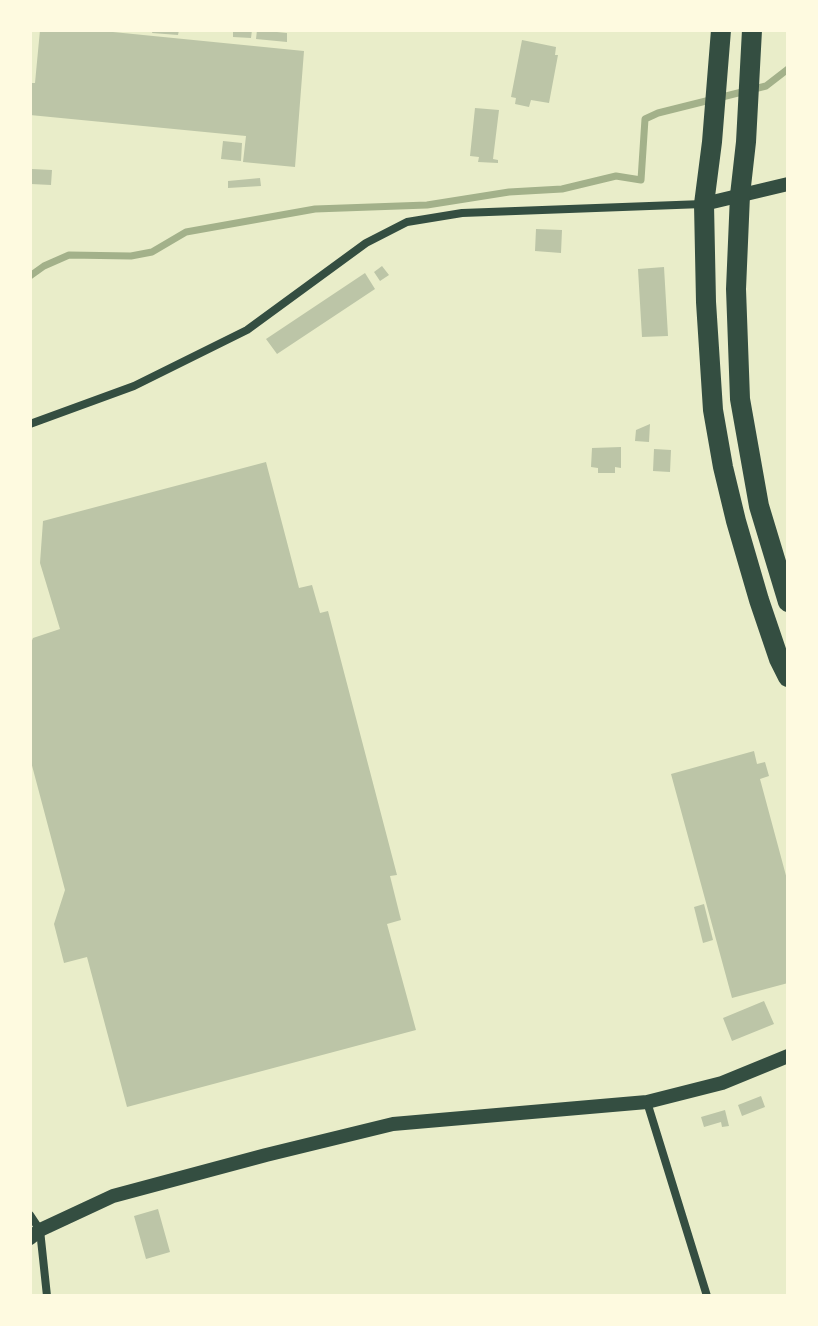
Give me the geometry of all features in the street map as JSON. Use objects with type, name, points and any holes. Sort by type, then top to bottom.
[{"type":"main road","points":[[721,30],[704,204],[713,410],[723,467],[759,600],[788,677]]},
{"type":"main road","points":[[752,30],[736,289],[740,399],[759,506],[788,602]]},
{"type":"street","points":[[30,424],[134,386],[247,330],[366,243],[407,222],[462,213],[704,204],[788,184]]},
{"type":"street","points":[[35,1234],[113,1196],[393,1124],[647,1102],[722,1083],[788,1056]]},
{"type":"street","points":[[647,1102],[707,1296]]},
{"type":"street","points":[[30,1215],[47,1296]]},
{"type":"building","points":[[40,30],[113,30],[304,51],[295,167],[243,162],[246,136],[30,115],[30,83],[35,83]]},
{"type":"building","points":[[153,30],[179,30],[178,35],[152,33]]},
{"type":"building","points":[[233,30],[252,30],[251,38],[233,37]]},
{"type":"building","points":[[257,30],[287,33],[287,42],[256,39]]},
{"type":"building","points":[[522,40],[556,47],[555,55],[558,55],[549,103],[531,100],[529,107],[515,104],[516,98],[511,97]]},
{"type":"building","points":[[475,108],[499,110],[493,159],[498,163],[478,162],[479,157],[470,156]]},
{"type":"building","points":[[223,141],[242,143],[241,161],[221,159]]},
{"type":"building","points":[[32,169],[52,170],[51,185],[31,184]]},
{"type":"building","points":[[260,178],[261,186],[228,188],[228,181]]},
{"type":"building","points":[[536,229],[562,230],[561,253],[535,251]]},
{"type":"building","points":[[382,266],[389,275],[380,281],[374,272]]},
{"type":"building","points":[[664,267],[668,336],[642,337],[638,269]]},
{"type":"building","points":[[365,273],[375,289],[277,354],[266,339]]},
{"type":"building","points":[[650,424],[649,442],[635,441],[636,430]]},
{"type":"building","points":[[621,447],[621,468],[615,467],[615,473],[598,473],[598,468],[591,467],[592,448]]},
{"type":"building","points":[[654,449],[671,450],[670,472],[653,471]]},
{"type":"building","points":[[266,462],[299,588],[312,585],[320,613],[328,611],[397,875],[390,876],[401,920],[387,924],[416,1030],[127,1107],[87,957],[64,963],[54,924],[65,890],[30,758],[30,645],[33,638],[60,629],[40,563],[43,521]]},
{"type":"building","points":[[754,751],[757,764],[765,762],[769,776],[760,779],[788,883],[788,983],[732,998],[671,774]]},
{"type":"building","points":[[704,904],[713,940],[703,943],[694,907]]},
{"type":"building","points":[[764,1001],[774,1024],[732,1041],[723,1018]]},
{"type":"building","points":[[761,1096],[765,1107],[742,1116],[738,1105]]},
{"type":"building","points":[[725,1110],[729,1126],[722,1127],[721,1122],[704,1127],[701,1117]]},
{"type":"building","points":[[158,1209],[170,1252],[146,1259],[134,1216]]},
{"type":"waterway","points":[[30,276],[69,255],[131,256],[152,252],[186,232],[315,209],[427,205],[509,192],[562,189],[616,176],[641,180],[645,119],[766,86],[788,69]]}]
